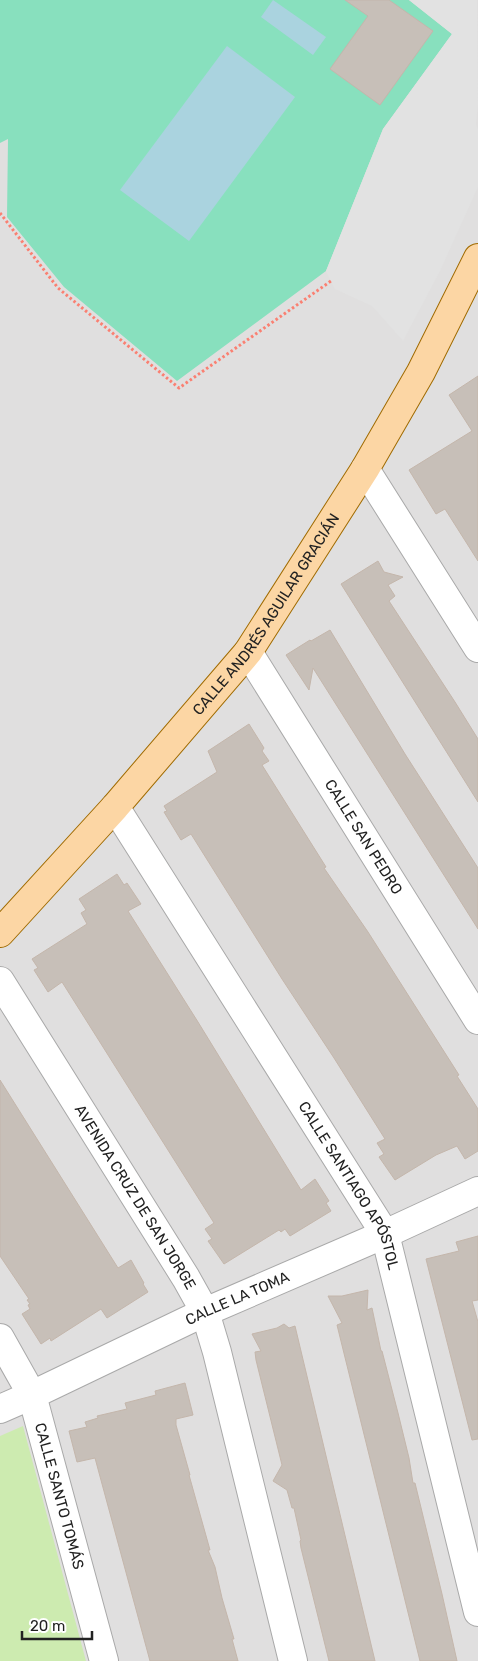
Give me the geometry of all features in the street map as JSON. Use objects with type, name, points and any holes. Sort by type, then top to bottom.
[{"type":"main road","name":"CALLE ANDRÉS AGUILAR GRACIÁN","points":[[0,933],[115,806],[248,652],[365,469],[476,271]]},
{"type":"street","points":[[365,469],[478,648]]},
{"type":"street","name":"CALLE SAN PEDRO","points":[[248,652],[478,1020]]},
{"type":"street","name":"CALLE SANTIAGO APÓSTOL","points":[[115,806],[385,1234],[478,1612]]},
{"type":"street","name":"AVENIDA CRUZ DE SAN JORGE","points":[[0,982],[186,1278],[205,1312],[217,1352],[293,1661]]},
{"type":"street","name":"CALLE LA TOMA","points":[[0,1409],[205,1312],[385,1234],[478,1191]]},
{"type":"street","name":"CALLE SANTO TOMÁS","points":[[0,1338],[32,1395],[104,1661]]},
{"type":"path","points":[[0,213],[58,288],[179,388],[331,281]]},
{"type":"shaded area","points":[[0,0],[478,0],[478,1661],[0,1661]]},
{"type":"shaded area","points":[[409,0],[477,0],[478,104],[476,124],[478,129],[478,187],[440,271],[403,341],[372,306],[335,289],[326,271],[383,129],[452,34]]},
{"type":"green space","points":[[0,0],[409,0],[452,34],[383,129],[326,271],[177,381],[64,287],[7,217],[8,139],[0,143]]},
{"type":"green space","points":[[23,1426],[86,1661],[0,1661],[0,1436]]},
{"type":"water","points":[[273,0],[326,37],[313,55],[261,17]]},
{"type":"water","points":[[227,46],[295,97],[189,241],[120,190]]},
{"type":"building","points":[[345,0],[389,0],[433,31],[380,105],[330,69],[368,16]]},
{"type":"building","points":[[478,376],[478,561],[445,509],[436,514],[409,470],[472,431],[449,395]]},
{"type":"building","points":[[378,561],[384,572],[403,577],[388,585],[395,596],[389,601],[478,739],[478,802],[341,584]]},
{"type":"building","points":[[330,630],[405,754],[478,868],[478,929],[313,668],[309,690],[286,655]]},
{"type":"building","points":[[249,724],[264,748],[262,751],[269,761],[262,765],[326,867],[324,868],[368,932],[459,1075],[457,1076],[478,1109],[478,1151],[465,1159],[457,1146],[436,1155],[395,1180],[379,1157],[384,1154],[377,1143],[385,1139],[191,834],[181,840],[164,812],[167,811],[164,806],[217,772],[208,751]]},
{"type":"building","points":[[117,874],[124,885],[127,883],[141,904],[128,911],[301,1190],[315,1179],[329,1201],[326,1203],[331,1211],[290,1236],[285,1229],[281,1232],[279,1230],[224,1264],[208,1241],[212,1239],[205,1229],[214,1223],[62,982],[48,992],[34,970],[38,968],[32,959],[87,924],[81,913],[86,910],[79,899]]},
{"type":"building","points":[[0,1080],[118,1268],[131,1260],[148,1292],[107,1318],[101,1309],[51,1341],[50,1338],[41,1344],[22,1314],[30,1309],[28,1305],[30,1304],[27,1300],[29,1299],[0,1256]]},
{"type":"building","points":[[478,1236],[478,1300],[472,1301],[478,1322],[478,1439],[472,1440],[426,1259],[459,1251],[456,1242]]},
{"type":"building","points":[[368,1290],[367,1310],[372,1308],[457,1661],[420,1661],[337,1325],[342,1323],[328,1296],[342,1296]]},
{"type":"building","points":[[284,1324],[289,1328],[295,1326],[375,1661],[329,1661],[301,1548],[294,1508],[292,1508],[287,1490],[273,1481],[282,1465],[256,1360],[255,1352],[261,1351],[252,1334],[277,1328]]},
{"type":"building","points":[[185,1383],[193,1415],[176,1419],[176,1425],[210,1550],[208,1550],[215,1567],[234,1639],[232,1639],[238,1661],[150,1661],[95,1458],[77,1462],[69,1431],[87,1427],[85,1422],[98,1418],[97,1416],[127,1409],[125,1403],[156,1395],[155,1391]]}]
